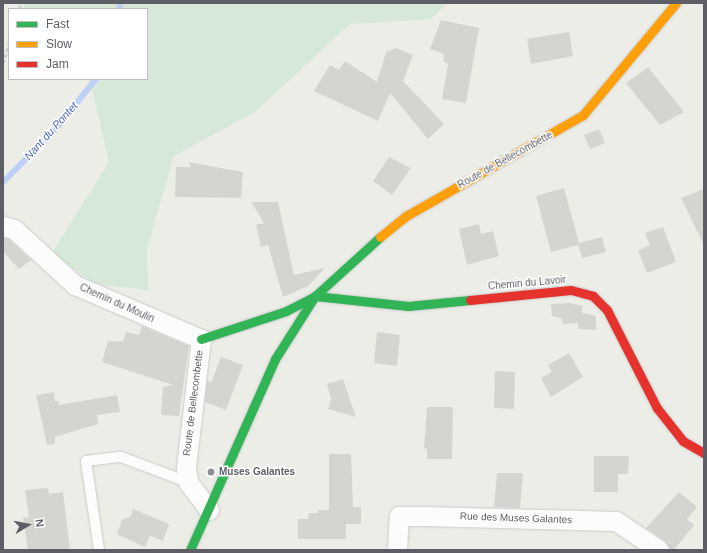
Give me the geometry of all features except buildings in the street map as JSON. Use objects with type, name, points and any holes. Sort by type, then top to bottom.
[{"type":"street","name":"Route de Bellecombette","points":[[190,550],[210,510],[275,359],[315,296],[349,262],[406,216],[583,116],[676,3]]},
{"type":"street","name":"Chemin du Moulin","points":[[3,226],[14,229],[75,285],[201,339]]},
{"type":"street","name":"Chemin du Lavoir","points":[[315,296],[408,306],[571,290],[593,296],[608,310],[657,408],[683,441],[704,453]]},
{"type":"street","name":"Route de Bellecombette","points":[[188,482],[186,467],[201,339],[286,311],[315,296]]},
{"type":"street","points":[[188,482],[210,510]]},
{"type":"street","name":"Rue des Muses Galantes","points":[[398,550],[399,516],[423,516],[616,521],[659,550]]},
{"type":"lane","points":[[99,550],[86,461],[121,457],[188,482]]},
{"type":"path","points":[[3,63],[8,46]]},
{"type":"green space","points":[[20,3],[447,3],[431,19],[350,24],[255,112],[174,156],[147,249],[148,290],[95,284],[52,253],[109,162],[91,85],[87,80],[148,80],[148,8],[25,8]]},
{"type":"waterway","name":"Nant du Pontet","points":[[119,8],[120,3]]},
{"type":"waterway","name":"Nant du Pontet","points":[[3,182],[54,131],[95,80]]},
{"type":"traffic: fast","points":[[190,550],[275,359],[315,296],[380,237]]},
{"type":"traffic: fast","points":[[201,339],[286,311],[315,296],[408,306],[470,300]]},
{"type":"traffic: slow","points":[[380,237],[406,216],[583,115],[676,3]]},
{"type":"traffic: jam","points":[[470,300],[571,290],[593,296],[607,310],[657,408],[683,441],[704,453]]},
{"type":"place","name":"Muses Galantes","points":[[211,472]]}]
